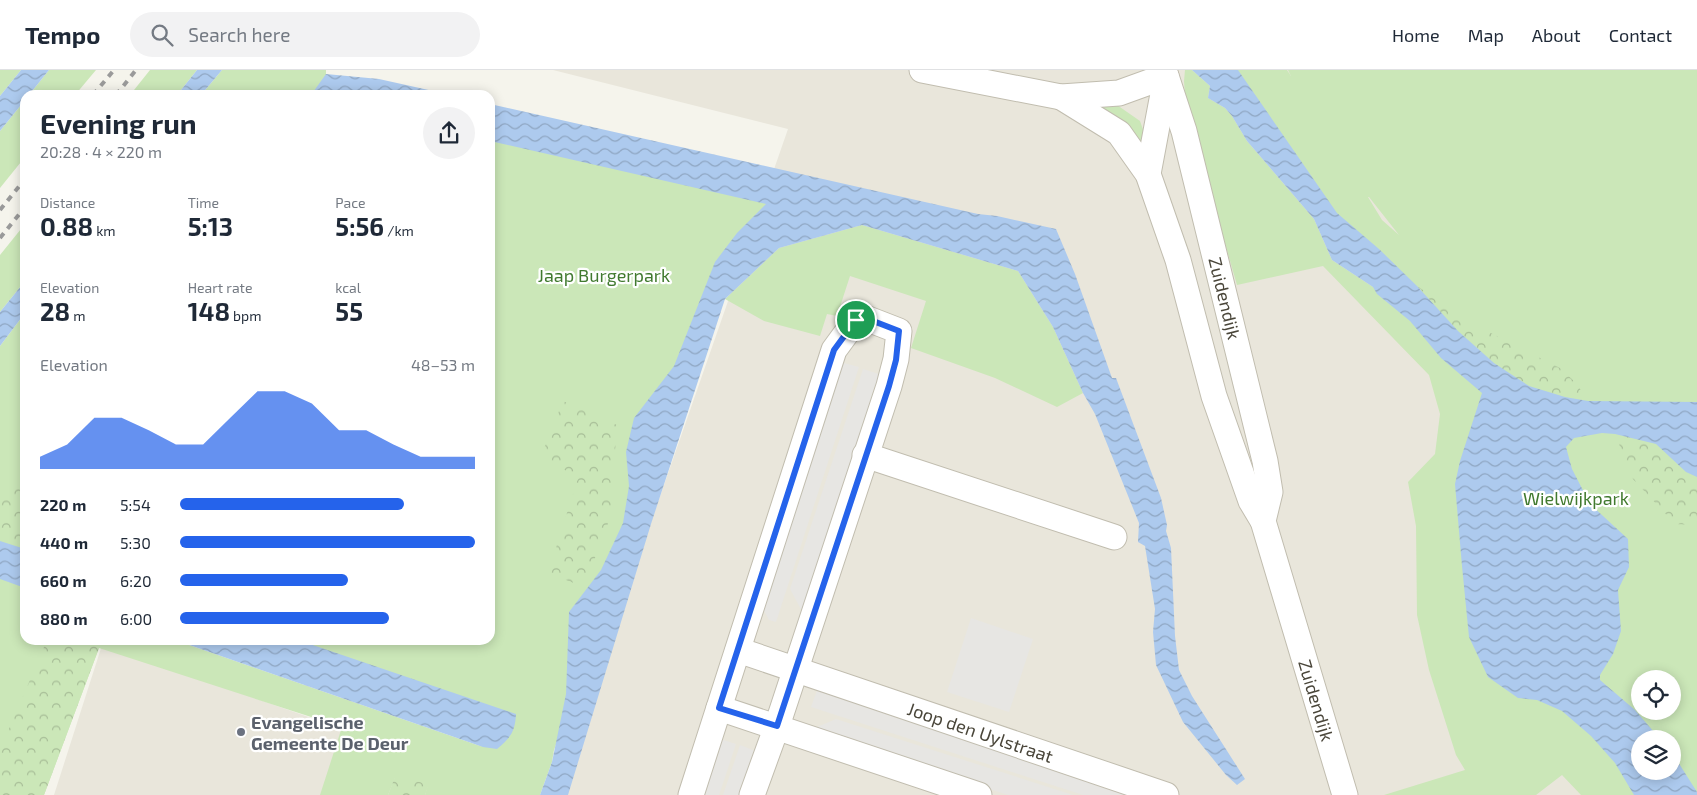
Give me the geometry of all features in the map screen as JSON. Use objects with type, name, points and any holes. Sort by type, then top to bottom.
[{"type":"street","name":"Zuidendijk","points":[[922,70],[1061,97],[1119,93],[1167,73]]},
{"type":"street","name":"Zuidendijk","points":[[1148,174],[1167,73]]},
{"type":"street","name":"Zuidendijk","points":[[1167,73],[1184,131],[1265,462],[1270,492],[1263,521]]},
{"type":"street","name":"Zuidendijk","points":[[1061,97],[1119,133],[1148,174],[1178,260],[1214,396],[1251,502],[1263,521],[1345,795]]},
{"type":"street","points":[[691,795],[834,350],[856,320],[868,319],[899,331],[896,360],[796,670],[752,795]]},
{"type":"street","points":[[865,456],[1114,537]]},
{"type":"street","name":"Joop den Uylstraat","points":[[738,650],[1166,795]]},
{"type":"street","points":[[719,708],[979,795]]},
{"type":"shaded area","points":[[553,70],[1697,70],[1697,795],[556,795],[788,129]]},
{"type":"shaded area","points":[[840,362],[859,367],[776,622],[769,620],[761,605]]},
{"type":"shaded area","points":[[863,369],[882,375],[803,613],[790,589]]},
{"type":"shaded area","points":[[971,618],[1033,639],[1009,712],[947,692]]},
{"type":"shaded area","points":[[102,645],[533,795],[54,795]]},
{"type":"shaded area","points":[[818,688],[1130,795],[1083,795],[811,707]]},
{"type":"shaded area","points":[[836,719],[1073,795],[1008,795],[810,730]]},
{"type":"shaded area","points":[[717,738],[736,744],[719,795],[698,795]]},
{"type":"shaded area","points":[[740,745],[758,752],[744,795],[723,795]]},
{"type":"green space","points":[[0,70],[21,70],[0,96]]},
{"type":"green space","points":[[49,70],[96,70],[79,90],[33,90]]},
{"type":"green space","points":[[150,70],[197,70],[181,90],[134,90]]},
{"type":"green space","points":[[222,70],[326,70],[326,90],[205,90]]},
{"type":"green space","name":"Wielwijkpark","points":[[1185,70],[1192,70],[1210,86],[1208,98],[1225,108],[1247,141],[1314,219],[1332,260],[1373,287],[1224,70],[1287,70],[1291,76],[1288,70],[1697,70],[1697,795],[1581,795],[1562,775],[1536,795],[1384,795],[1465,770],[1456,755],[1429,670],[1417,615],[1416,526],[1408,482],[1435,454],[1440,414],[1429,375],[1323,266],[1237,285],[1186,109]],"holes":[[[1369,197],[1399,235],[1382,220]]]},
{"type":"green space","points":[[1117,105],[1140,121],[1146,138],[1142,143],[1120,120],[1098,107]]},
{"type":"green space","points":[[20,106],[20,163],[0,188],[0,131]]},
{"type":"green space","name":"Jaap Burgerpark","points":[[495,131],[798,202],[723,282],[554,750],[552,762],[540,795],[425,795],[428,785],[395,778],[388,795],[320,795],[342,727],[99,648],[44,795],[0,795],[0,346],[20,320],[20,645],[189,645],[483,747],[232,645],[495,645]]},
{"type":"green space","points":[[862,225],[1018,271],[1053,327],[1083,393],[1057,407],[995,378],[911,348],[926,301],[850,276],[837,316],[827,314],[820,336],[764,321],[725,299],[779,248]]},
{"type":"green space","points":[[20,230],[20,287],[0,312],[0,255]]},
{"type":"green space","points":[[1417,286],[1477,326],[1560,368],[1576,383],[1588,401],[1543,391],[1513,376],[1482,354],[1468,341]]},
{"type":"green space","points":[[563,401],[617,425],[610,518],[584,587],[548,573],[579,475],[539,461]]},
{"type":"green space","points":[[1615,434],[1656,444],[1686,472],[1697,477],[1697,525],[1675,524],[1633,479]]},
{"type":"green space","points":[[2,484],[20,489],[20,547],[0,541],[0,487]]},
{"type":"green space","points":[[45,645],[100,645],[44,795],[0,795],[0,750]]},
{"type":"green space","points":[[395,777],[429,784],[425,795],[388,795]]},
{"type":"water","points":[[21,70],[49,70],[33,90],[20,90],[20,106],[0,131],[0,96]]},
{"type":"water","points":[[197,70],[222,70],[205,90],[181,90]]},
{"type":"water","points":[[1192,70],[1238,70],[1337,213],[1379,249],[1417,286],[1458,331],[1494,363],[1529,386],[1565,397],[1588,401],[1697,402],[1697,477],[1686,472],[1656,444],[1615,434],[1602,433],[1574,438],[1566,447],[1572,469],[1590,504],[1628,539],[1629,567],[1618,590],[1621,631],[1613,654],[1600,675],[1600,680],[1631,707],[1631,720],[1644,720],[1652,730],[1631,730],[1631,780],[1681,780],[1681,767],[1697,795],[1634,795],[1615,763],[1591,736],[1562,711],[1537,700],[1518,698],[1488,677],[1469,637],[1455,484],[1460,461],[1482,393],[1441,358],[1410,321],[1377,294],[1373,287],[1332,260],[1314,219],[1247,141],[1225,108],[1208,98],[1210,86]]},
{"type":"water","points":[[326,74],[379,79],[428,90],[315,90]]},
{"type":"water","points":[[495,105],[978,214],[997,216],[1056,229],[1075,274],[1112,378],[1116,378],[1161,498],[1167,525],[1166,531],[1171,548],[1175,636],[1179,670],[1192,696],[1245,779],[1237,785],[1226,775],[1183,722],[1156,665],[1153,632],[1155,609],[1145,546],[1138,542],[1139,523],[1095,414],[1083,393],[1053,327],[1018,271],[862,225],[779,248],[725,299],[651,524],[568,795],[540,795],[552,762],[566,694],[569,612],[601,570],[623,523],[629,486],[626,452],[634,418],[674,366],[715,262],[737,233],[766,204],[495,142]]},
{"type":"water","points":[[20,287],[20,320],[0,346],[0,312]]},
{"type":"water","points":[[0,541],[20,547],[20,586],[0,579]]},
{"type":"water","points":[[189,645],[313,645],[516,714],[513,730],[497,749],[483,747]]},
{"type":"railway","points":[[97,90],[114,70]]},
{"type":"railway","points":[[120,90],[136,70]]},
{"type":"railway","points":[[0,210],[20,185]]},
{"type":"railway","points":[[0,238],[20,213]]},
{"type":"place","name":"Evangelische Gemeente De Deur","points":[[241,732]]},
{"type":"route","points":[[868,319],[899,331],[896,360],[777,726],[719,708],[834,350],[856,320],[868,319]]}]
